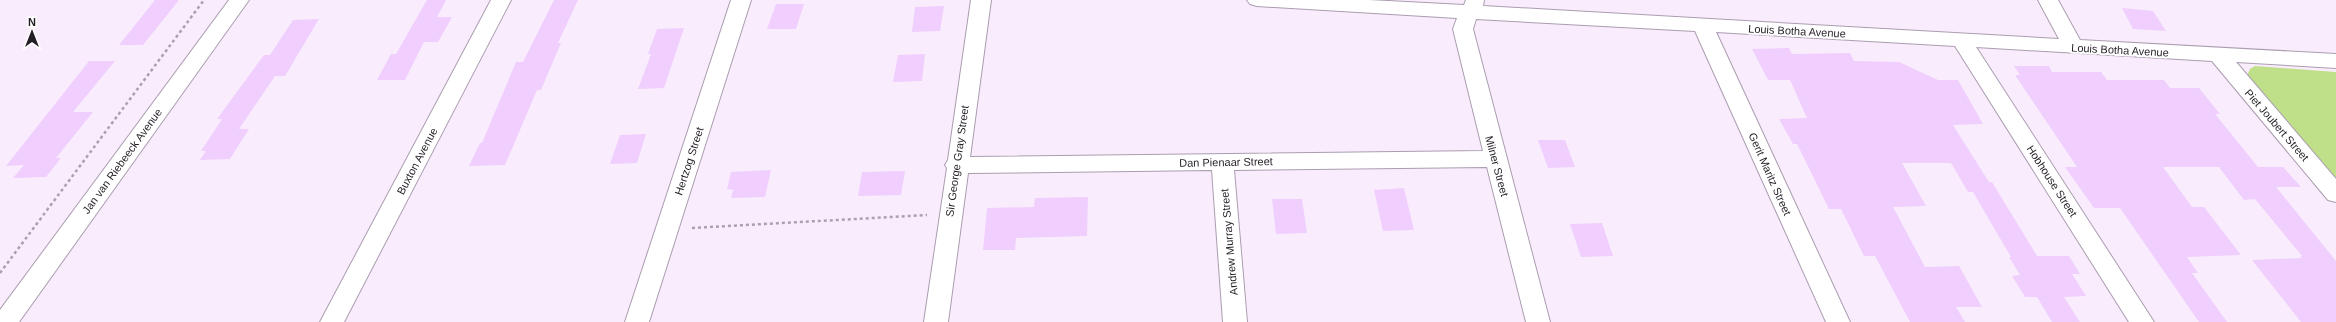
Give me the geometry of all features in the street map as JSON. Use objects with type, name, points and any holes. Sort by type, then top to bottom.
[{"type":"street","name":"Jan van Riebeeck Avenue","points":[[5,322],[239,0]]},
{"type":"street","name":"Buxton Avenue","points":[[332,322],[501,0]]},
{"type":"street","name":"Hertzog Street","points":[[637,322],[741,0]]},
{"type":"street","name":"Sir George Gray Street","points":[[936,322],[956,165],[981,0]]},
{"type":"street","name":"Louis Botha Avenue","points":[[1257,0],[1474,6],[1703,26],[2336,61]]},
{"type":"street","points":[[2048,0],[2074,47]]},
{"type":"street","name":"Milner Street","points":[[1474,6],[1464,22],[1463,29],[1495,159],[1538,322]]},
{"type":"street","name":"Gerit Maritz Street","points":[[1703,26],[1838,322]]},
{"type":"street","name":"Hobhouse Street","points":[[1962,41],[2142,322]]},
{"type":"street","name":"Piet Joubert Street","points":[[2218,55],[2336,194]]},
{"type":"street","name":"Dan Pienaar Street","points":[[956,165],[1495,159]]},
{"type":"street","name":"Andrew Murray Street","points":[[1222,162],[1235,322]]},
{"type":"path","points":[[0,273],[204,0]]},
{"type":"path","points":[[668,228],[950,214]]},
{"type":"green space","points":[[2255,66],[2336,72],[2336,182],[2247,76],[2250,69]]},
{"type":"building","points":[[155,0],[179,0],[143,45],[119,45]]},
{"type":"building","points":[[427,0],[446,0],[437,17],[452,17],[438,42],[424,42],[405,80],[377,80],[391,54],[396,54]]},
{"type":"building","points":[[554,0],[578,0],[558,43],[561,43],[541,90],[537,90],[505,165],[469,166],[480,143],[482,143],[516,62],[523,62]]},
{"type":"building","points":[[776,4],[804,4],[796,29],[767,29]]},
{"type":"building","points":[[944,6],[940,31],[912,32],[915,7]]},
{"type":"building","points":[[2122,8],[2153,11],[2166,31],[2133,29]]},
{"type":"building","points":[[319,19],[285,76],[275,76],[239,129],[249,129],[230,159],[200,160],[206,151],[201,151],[222,119],[217,119],[264,55],[270,55],[293,20]]},
{"type":"building","points":[[684,28],[664,88],[638,89],[651,54],[648,54],[657,29]]},
{"type":"building","points":[[1789,48],[1792,54],[1850,53],[1854,61],[1899,62],[1938,80],[1958,80],[1983,124],[1953,125],[1989,182],[1992,182],[2037,256],[2069,256],[2080,274],[2072,274],[2086,296],[2064,297],[2080,322],[2052,322],[2037,297],[2025,297],[2012,276],[2020,275],[2009,257],[2011,257],[1973,192],[1968,192],[1951,163],[1902,163],[1926,206],[1893,207],[1925,267],[1959,266],[1982,307],[1956,307],[1965,322],[1910,322],[1875,256],[1864,256],[1841,209],[1829,209],[1797,144],[1793,144],[1779,119],[1807,118],[1790,80],[1768,80],[1752,49]]},
{"type":"building","points":[[925,54],[922,81],[893,82],[898,55]]},
{"type":"building","points":[[89,61],[115,61],[73,112],[93,112],[56,158],[61,158],[46,177],[13,178],[24,165],[6,166]]},
{"type":"building","points":[[2014,66],[2049,66],[2052,72],[2101,72],[2107,80],[2164,80],[2170,88],[2199,88],[2220,114],[2215,114],[2258,167],[2283,167],[2301,187],[2276,187],[2336,261],[2336,322],[2301,322],[2252,260],[2302,258],[2300,256],[2302,256],[2255,199],[2244,200],[2219,167],[2163,167],[2192,207],[2204,207],[2241,255],[2187,257],[2198,273],[2192,273],[2227,322],[2199,322],[2120,208],[2094,208],[2065,167],[2077,167],[2015,75],[2020,75]]},
{"type":"building","points":[[646,134],[637,163],[610,164],[620,135]]},
{"type":"building","points":[[1538,140],[1565,140],[1575,167],[1548,168]]},
{"type":"building","points":[[771,170],[765,197],[731,198],[733,190],[727,189],[731,172]]},
{"type":"building","points":[[905,171],[901,195],[858,196],[862,172]]},
{"type":"building","points":[[1404,188],[1414,230],[1383,231],[1374,190]]},
{"type":"building","points":[[1088,197],[1087,236],[1016,238],[1015,250],[983,250],[987,208],[1034,207],[1035,198]]},
{"type":"building","points":[[1272,199],[1302,199],[1307,233],[1276,234]]},
{"type":"building","points":[[1602,223],[1613,256],[1581,257],[1570,224]]}]
